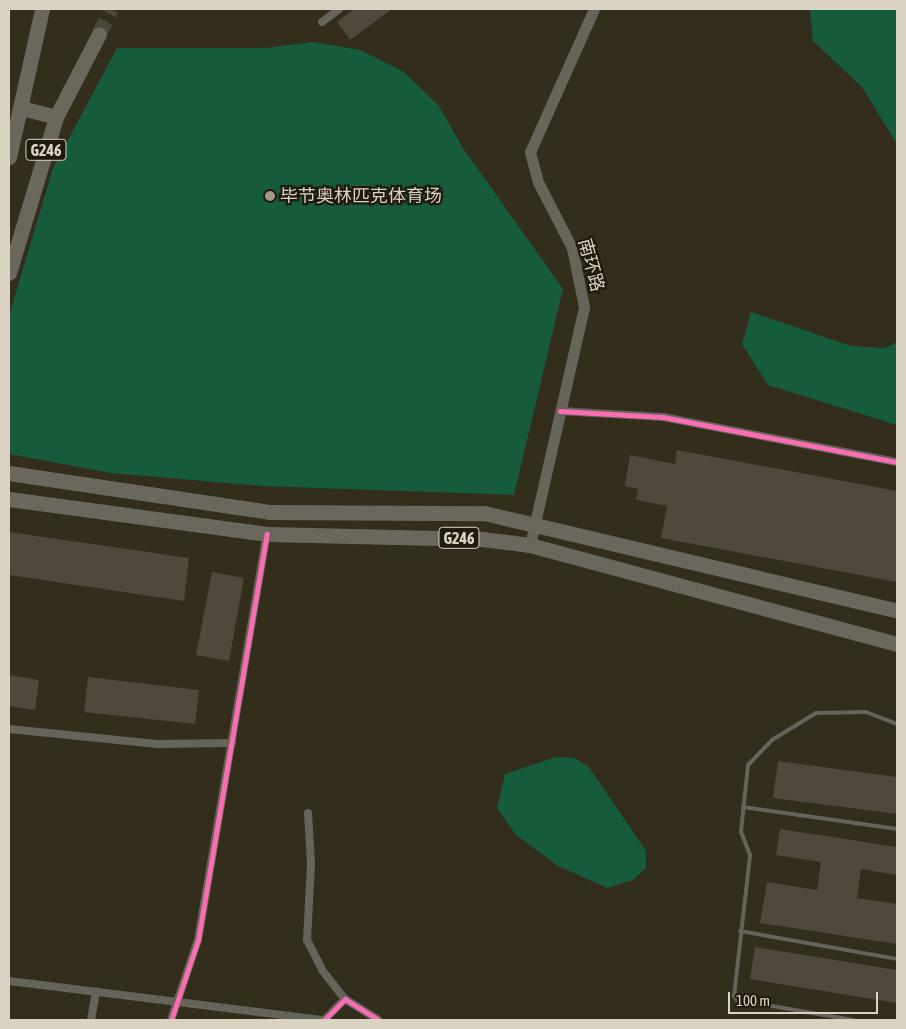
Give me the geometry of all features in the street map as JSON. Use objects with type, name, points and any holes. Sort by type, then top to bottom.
[{"type":"highway","name":"G246","points":[[9,157],[22,108],[42,9]]},
{"type":"highway","name":"G246","points":[[9,273],[56,117],[99,34]]},
{"type":"highway","points":[[22,108],[56,117]]},
{"type":"highway","name":"G246","points":[[9,473],[269,512],[484,513],[535,522],[897,611]]},
{"type":"highway","name":"G246","points":[[9,499],[267,534],[482,539],[530,545],[897,644]]},
{"type":"main road","name":"南环路","points":[[530,545],[584,308],[572,248],[538,182],[530,152],[594,9]]},
{"type":"street","points":[[322,22],[339,9]]},
{"type":"street","points":[[560,411],[663,417],[897,462]]},
{"type":"street","points":[[171,1020],[198,940],[267,534]]},
{"type":"street","points":[[9,729],[157,744],[232,743]]},
{"type":"street","points":[[308,814],[311,864],[307,940],[322,970],[345,999],[378,1020]]},
{"type":"street","points":[[9,981],[323,1020],[345,999]]},
{"type":"street","points":[[91,1020],[96,991]]},
{"type":"lane","points":[[853,1020],[737,1000],[732,986],[750,855],[741,832],[748,765],[772,740],[799,720],[816,713],[851,710],[897,724]]},
{"type":"lane","points":[[743,807],[897,828]]},
{"type":"lane","points":[[740,931],[897,959]]},
{"type":"green space","points":[[897,9],[897,144],[862,87],[813,41],[810,10]]},
{"type":"green space","points":[[313,42],[361,50],[404,72],[439,106],[463,148],[563,289],[514,495],[262,486],[111,473],[9,454],[9,316],[53,168],[117,48],[265,48]]},
{"type":"green space","points":[[751,312],[851,346],[885,348],[897,342],[897,425],[768,385],[742,344]]},
{"type":"green space","points":[[556,757],[574,758],[589,767],[646,851],[646,868],[633,880],[608,888],[558,866],[516,835],[497,808],[505,774]]},
{"type":"building","points":[[354,9],[392,9],[350,40],[337,22]]},
{"type":"building","points":[[677,450],[897,491],[897,582],[661,538],[667,506],[636,500],[638,489],[625,486],[630,455],[675,464]]},
{"type":"building","points":[[9,532],[189,558],[184,601],[9,575]]},
{"type":"building","points":[[212,572],[244,578],[229,661],[196,655]]},
{"type":"building","points":[[9,675],[39,680],[35,710],[9,706]]},
{"type":"building","points":[[88,677],[199,690],[195,724],[84,712]]},
{"type":"building","points":[[778,761],[897,777],[897,814],[773,798]]},
{"type":"building","points":[[780,829],[897,847],[897,875],[861,869],[857,898],[897,904],[897,944],[760,923],[767,882],[817,890],[821,862],[776,855]]},
{"type":"building","points":[[755,947],[897,970],[897,1003],[750,979]]},
{"type":"tunnel","points":[[99,34],[112,9]]},
{"type":"cycle path","points":[[560,411],[663,417],[897,462]]},
{"type":"cycle path","points":[[171,1020],[198,940],[267,534]]},
{"type":"cycle path","points":[[324,1020],[345,999],[378,1020]]},
{"type":"place","name":"毕节奥林匹克体育场","points":[[270,196]]}]
